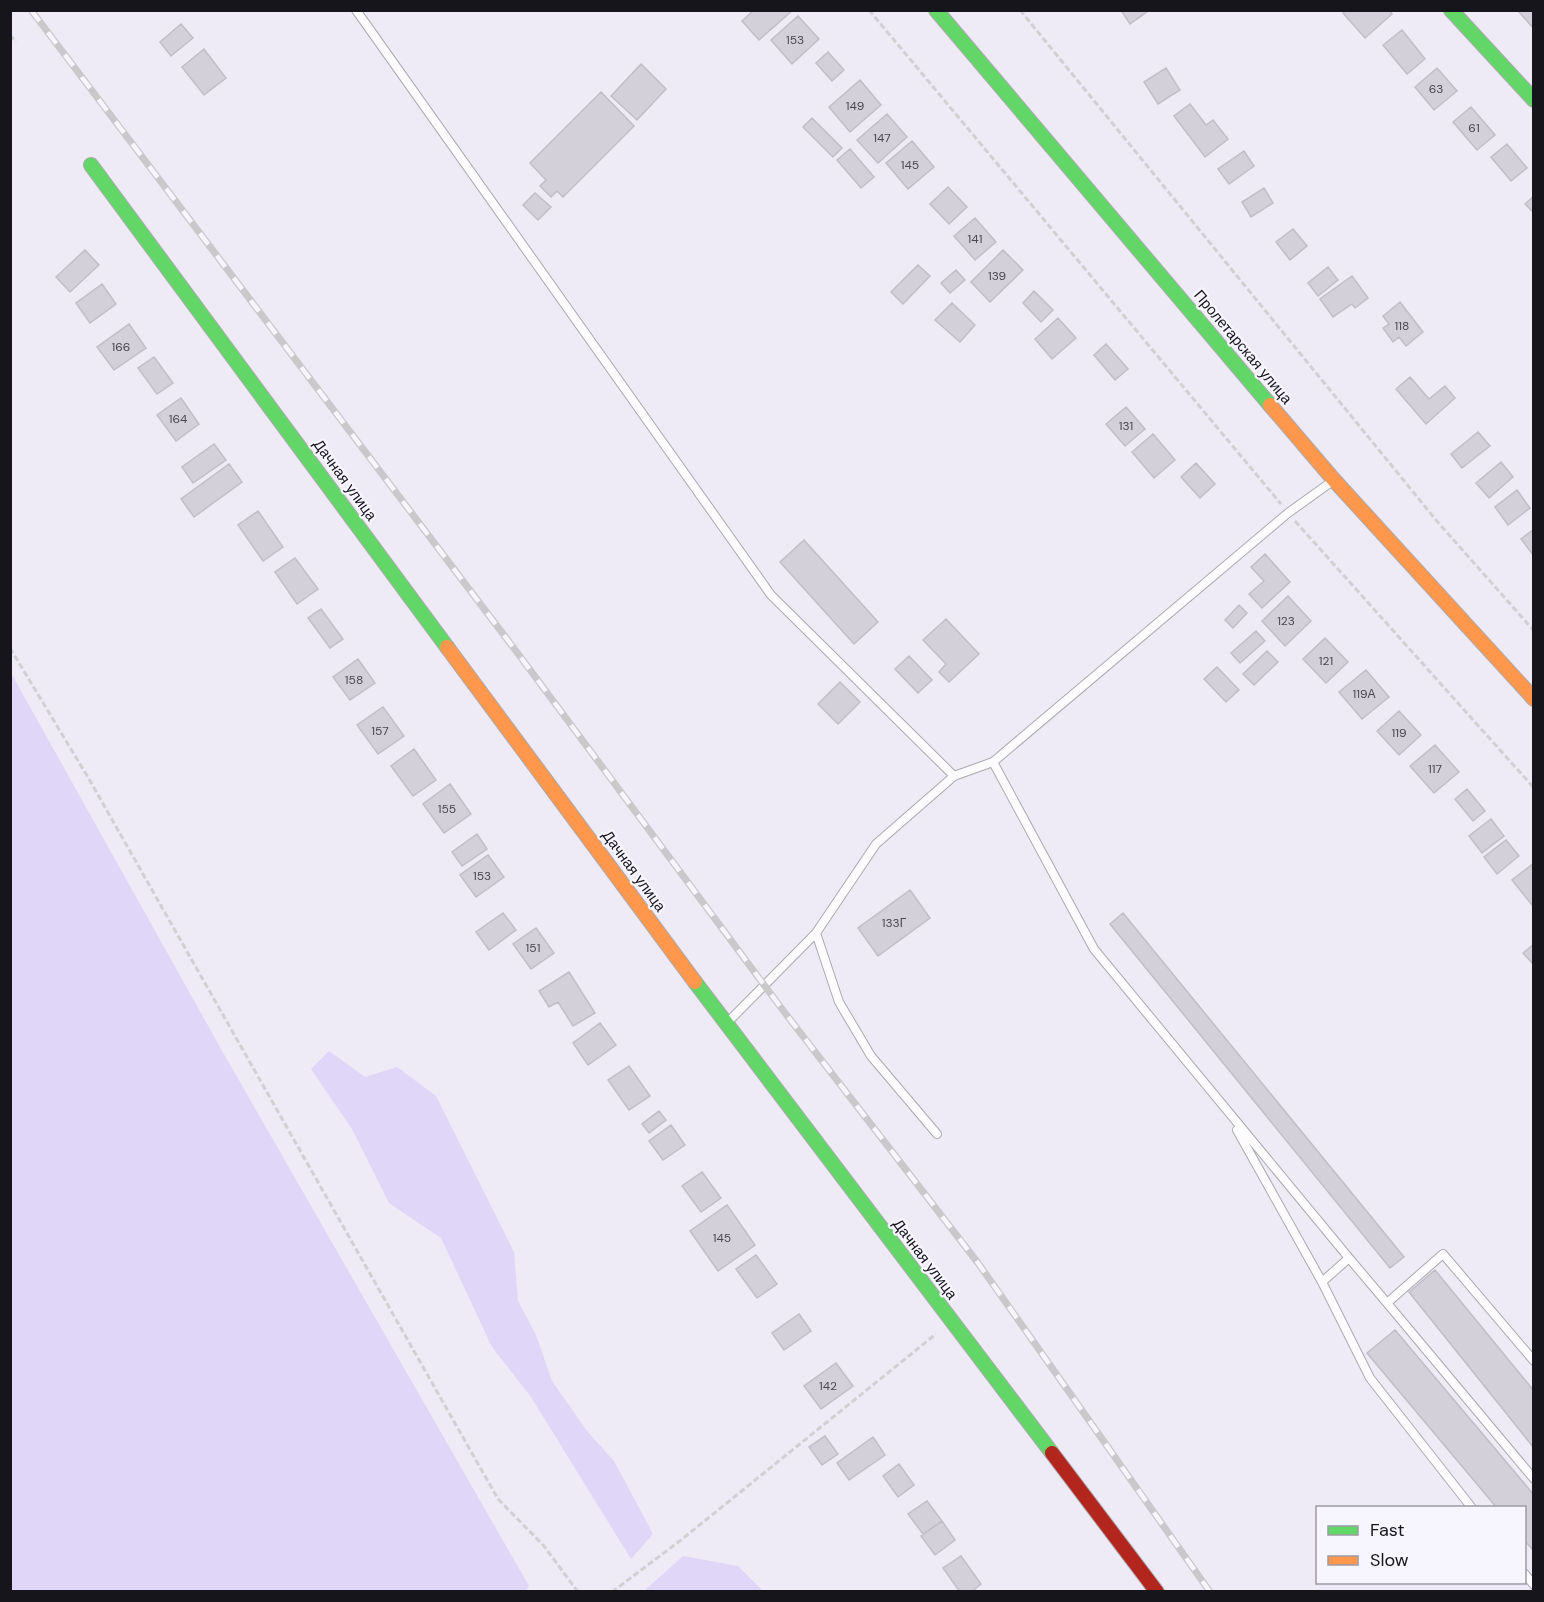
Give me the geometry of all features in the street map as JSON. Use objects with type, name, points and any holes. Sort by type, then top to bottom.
[{"type":"street","name":"Пролетарская улица","points":[[936,10],[1334,480],[1533,699]]},
{"type":"street","points":[[1451,10],[1533,100]]},
{"type":"street","name":"Дачная улица","points":[[91,165],[726,1024],[1157,1592]]},
{"type":"lane","points":[[356,10],[771,595],[954,776]]},
{"type":"lane","points":[[726,1024],[816,933],[876,844],[954,776],[993,762],[1288,513],[1334,480]]},
{"type":"lane","points":[[993,762],[1094,949],[1533,1479]]},
{"type":"lane","points":[[816,933],[839,1002],[871,1056],[937,1134]]},
{"type":"lane","points":[[1226,1110],[1322,1281],[1370,1378],[1470,1506]]},
{"type":"lane","points":[[1387,1304],[1443,1254],[1533,1361]]},
{"type":"lane","points":[[1322,1281],[1349,1258]]},
{"type":"path","points":[[869,10],[1288,513],[1533,788]]},
{"type":"path","points":[[1020,10],[1436,520],[1533,631]]},
{"type":"path","points":[[10,35],[16,42]]},
{"type":"path","points":[[10,648],[89,779],[498,1499],[544,1546],[578,1592]]},
{"type":"path","points":[[612,1592],[681,1540],[952,1321]]},
{"type":"shaded area","points":[[11,673],[221,1049],[529,1586],[526,1591],[11,1591]]},
{"type":"shaded area","points":[[329,1051],[365,1077],[397,1067],[436,1096],[514,1252],[518,1301],[536,1335],[552,1381],[587,1431],[614,1461],[653,1534],[631,1559],[531,1397],[492,1347],[441,1238],[389,1203],[352,1129],[311,1069]]},
{"type":"shaded area","points":[[683,1556],[738,1566],[763,1591],[644,1591]]},
{"type":"building","points":[[754,10],[793,10],[759,40],[742,21]]},
{"type":"building","points":[[1121,10],[1148,10],[1148,11],[1130,24]]},
{"type":"building","points":[[1346,10],[1389,10],[1392,14],[1365,38],[1343,13]]},
{"type":"building","points":[[1534,10],[1534,29],[1519,12]]},
{"type":"building","points":[[798,16],[819,39],[792,64],[771,40]]},
{"type":"building","points":[[181,24],[193,38],[171,56],[160,42]]},
{"type":"building","points":[[1402,30],[1425,59],[1407,74],[1383,45]]},
{"type":"building","points":[[204,49],[226,78],[204,95],[182,67]]},
{"type":"building","points":[[828,52],[844,70],[832,81],[816,63]]},
{"type":"building","points":[[641,64],[666,89],[637,120],[611,96]]},
{"type":"building","points":[[1166,68],[1180,90],[1158,104],[1144,82]]},
{"type":"building","points":[[1437,68],[1457,91],[1434,110],[1415,87]]},
{"type":"building","points":[[860,80],[881,105],[850,132],[829,107]]},
{"type":"building","points":[[601,92],[634,126],[563,197],[557,191],[551,197],[540,186],[546,180],[530,163]]},
{"type":"building","points":[[1190,104],[1206,125],[1213,120],[1228,139],[1205,157],[1174,116]]},
{"type":"building","points":[[1471,107],[1495,135],[1477,150],[1453,122]]},
{"type":"building","points":[[887,114],[907,137],[878,163],[857,140]]},
{"type":"building","points":[[812,118],[842,148],[833,157],[803,127]]},
{"type":"building","points":[[912,141],[934,167],[908,189],[886,163]]},
{"type":"building","points":[[1507,144],[1527,168],[1511,181],[1491,157]]},
{"type":"building","points":[[850,149],[874,177],[861,188],[837,160]]},
{"type":"building","points":[[1244,151],[1254,166],[1229,184],[1218,169]]},
{"type":"building","points":[[948,187],[967,207],[949,224],[930,204]]},
{"type":"building","points":[[1264,188],[1273,203],[1251,217],[1242,202]]},
{"type":"building","points":[[535,193],[551,207],[538,220],[523,205]]},
{"type":"building","points":[[1534,196],[1534,213],[1525,204]]},
{"type":"building","points":[[975,218],[996,242],[975,260],[954,236]]},
{"type":"building","points":[[1293,229],[1307,246],[1290,260],[1276,242]]},
{"type":"building","points":[[85,250],[99,265],[70,292],[56,277]]},
{"type":"building","points":[[1003,250],[1023,270],[990,302],[971,282]]},
{"type":"building","points":[[918,265],[930,276],[903,304],[891,292]]},
{"type":"building","points":[[1328,267],[1338,280],[1318,296],[1308,283]]},
{"type":"building","points":[[956,270],[965,280],[950,293],[941,283]]},
{"type":"building","points":[[1352,276],[1368,298],[1355,308],[1352,304],[1333,317],[1320,299]]},
{"type":"building","points":[[102,284],[116,304],[90,323],[76,303]]},
{"type":"building","points":[[1034,291],[1053,310],[1041,322],[1023,303]]},
{"type":"building","points":[[1400,302],[1423,332],[1406,346],[1399,337],[1393,342],[1383,328],[1389,324],[1383,316]]},
{"type":"building","points":[[952,303],[975,325],[960,342],[935,320]]},
{"type":"building","points":[[1058,318],[1076,338],[1052,359],[1035,339]]},
{"type":"building","points":[[129,324],[146,348],[114,370],[97,347]]},
{"type":"building","points":[[1106,344],[1128,369],[1115,380],[1094,355]]},
{"type":"building","points":[[154,357],[173,383],[157,394],[138,368]]},
{"type":"building","points":[[1410,377],[1429,399],[1445,386],[1455,398],[1426,424],[1396,389]]},
{"type":"building","points":[[181,398],[199,424],[176,441],[157,415]]},
{"type":"building","points":[[1126,407],[1145,429],[1125,446],[1106,424]]},
{"type":"building","points":[[1478,432],[1490,446],[1462,468],[1451,454]]},
{"type":"building","points":[[1153,434],[1175,460],[1154,478],[1132,452]]},
{"type":"building","points":[[214,444],[226,460],[193,483],[182,467]]},
{"type":"building","points":[[1501,462],[1513,477],[1489,498],[1476,483]]},
{"type":"building","points":[[1196,463],[1215,484],[1200,498],[1181,477]]},
{"type":"building","points":[[229,464],[242,482],[194,517],[181,499]]},
{"type":"building","points":[[1517,490],[1530,508],[1508,525],[1495,507]]},
{"type":"building","points":[[258,511],[283,547],[263,561],[238,525]]},
{"type":"building","points":[[1534,529],[1534,556],[1521,539]]},
{"type":"building","points":[[804,540],[878,622],[854,644],[780,562]]},
{"type":"building","points":[[1265,554],[1290,582],[1262,608],[1249,594],[1264,581],[1251,567]]},
{"type":"building","points":[[295,558],[318,589],[297,604],[275,572]]},
{"type":"building","points":[[1288,596],[1311,621],[1285,646],[1262,621]]},
{"type":"building","points":[[1239,605],[1247,613],[1233,628],[1225,620]]},
{"type":"building","points":[[321,609],[343,639],[330,648],[308,618]]},
{"type":"building","points":[[946,619],[979,654],[949,682],[939,672],[946,664],[923,640]]},
{"type":"building","points":[[1256,631],[1265,641],[1240,663],[1231,653]]},
{"type":"building","points":[[1325,638],[1348,662],[1326,683],[1303,659]]},
{"type":"building","points":[[1267,651],[1278,662],[1254,685],[1243,674]]},
{"type":"building","points":[[909,656],[932,680],[918,693],[895,669]]},
{"type":"building","points":[[358,659],[375,683],[350,700],[333,677]]},
{"type":"building","points":[[1217,667],[1239,690],[1226,702],[1204,679]]},
{"type":"building","points":[[1366,670],[1389,697],[1362,719],[1339,692]]},
{"type":"building","points":[[840,682],[860,702],[838,724],[818,704]]},
{"type":"building","points":[[383,707],[404,736],[378,754],[357,725]]},
{"type":"building","points":[[1399,711],[1421,735],[1399,755],[1377,731]]},
{"type":"building","points":[[1435,745],[1459,772],[1434,793],[1410,766]]},
{"type":"building","points":[[414,749],[436,780],[413,796],[391,766]]},
{"type":"building","points":[[450,784],[471,814],[444,833],[423,804]]},
{"type":"building","points":[[1467,789],[1485,811],[1473,821],[1455,799]]},
{"type":"building","points":[[1491,819],[1504,836],[1482,853],[1469,836]]},
{"type":"building","points":[[477,834],[487,849],[462,866],[452,852]]},
{"type":"building","points":[[1506,840],[1519,856],[1497,874],[1484,857]]},
{"type":"building","points":[[488,855],[504,877],[476,897],[460,875]]},
{"type":"building","points":[[1534,863],[1534,903],[1532,905],[1512,880]]},
{"type":"building","points":[[910,890],[930,918],[878,956],[858,928]]},
{"type":"building","points":[[503,913],[516,930],[489,950],[476,932]]},
{"type":"building","points":[[1123,913],[1404,1257],[1390,1268],[1110,924]]},
{"type":"building","points":[[536,928],[554,953],[531,969],[513,944]]},
{"type":"building","points":[[1534,944],[1534,965],[1523,953]]},
{"type":"building","points":[[569,972],[595,1013],[573,1026],[558,1002],[549,1007],[539,991]]},
{"type":"building","points":[[600,1023],[616,1045],[588,1065],[573,1043]]},
{"type":"building","points":[[629,1066],[650,1096],[629,1110],[608,1080]]},
{"type":"building","points":[[659,1111],[666,1120],[649,1133],[642,1124]]},
{"type":"building","points":[[671,1125],[685,1145],[663,1160],[649,1141]]},
{"type":"building","points":[[702,1172],[721,1198],[701,1212],[682,1186]]},
{"type":"building","points":[[727,1205],[755,1245],[718,1271],[690,1231]]},
{"type":"building","points":[[756,1255],[777,1284],[757,1298],[736,1269]]},
{"type":"building","points":[[1435,1270],[1534,1391],[1534,1448],[1409,1292]]},
{"type":"building","points":[[799,1314],[811,1331],[784,1350],[772,1333]]},
{"type":"building","points":[[1395,1330],[1534,1495],[1534,1551],[1526,1542],[1526,1506],[1495,1506],[1367,1353]]},
{"type":"building","points":[[836,1363],[853,1386],[821,1409],[804,1386]]},
{"type":"building","points":[[825,1436],[838,1454],[822,1465],[809,1447]]},
{"type":"building","points":[[873,1437],[885,1455],[849,1480],[837,1463]]},
{"type":"building","points":[[899,1464],[914,1485],[898,1497],[883,1476]]},
{"type":"building","points":[[927,1501],[942,1521],[923,1534],[908,1514]]},
{"type":"building","points":[[942,1521],[955,1540],[935,1555],[921,1536]]},
{"type":"building","points":[[961,1556],[981,1584],[971,1592],[960,1592],[943,1568]]},
{"type":"railway","points":[[31,10],[522,659],[782,1009],[978,1263],[1210,1592]]},
{"type":"traffic: fast","points":[[936,10],[1270,405]]},
{"type":"traffic: fast","points":[[1451,10],[1534,100]]},
{"type":"traffic: fast","points":[[91,165],[447,647]]},
{"type":"traffic: fast","points":[[695,982],[1052,1453]]},
{"type":"traffic: slow","points":[[1270,405],[1334,480],[1534,699]]},
{"type":"traffic: slow","points":[[447,647],[695,982]]},
{"type":"traffic: jam","points":[[1052,1453],[1157,1592]]}]
